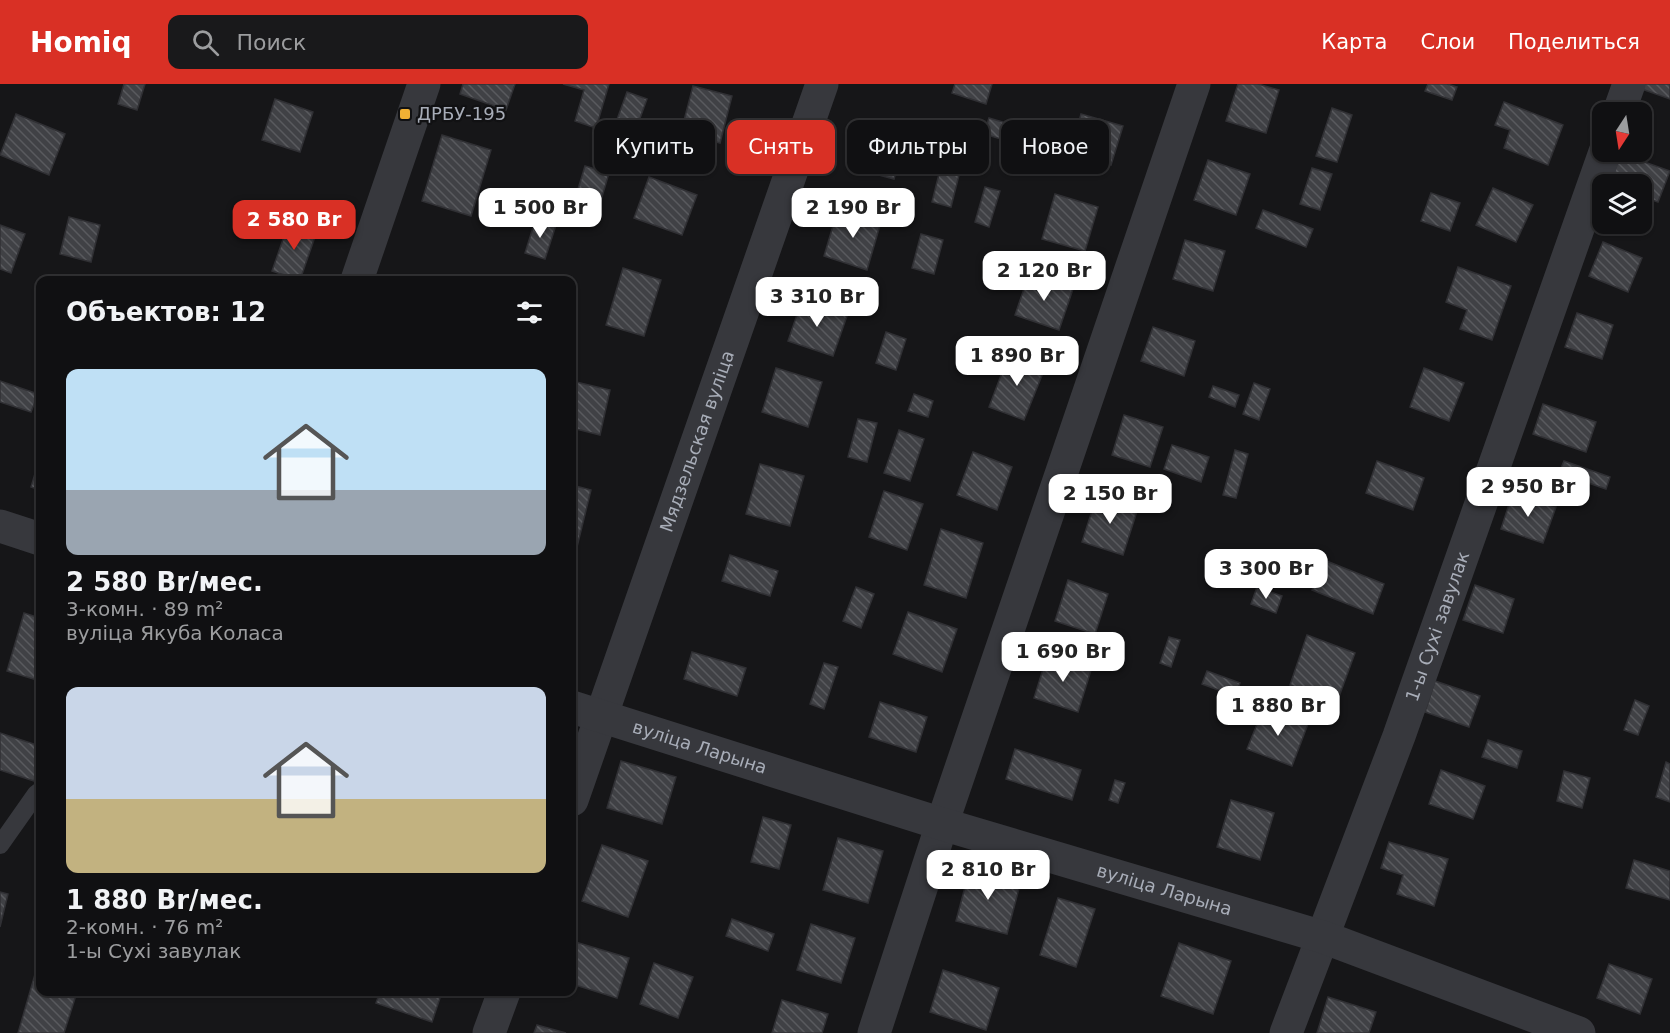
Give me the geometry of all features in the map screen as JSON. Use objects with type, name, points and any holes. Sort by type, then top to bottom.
[{"type":"street","points":[[358,276],[424,84]]},
{"type":"street","name":"Мядзельская вуліца","points":[[576,775],[586,712],[822,84]]},
{"type":"street","points":[[874,1033],[942,824],[1194,84]]},
{"type":"street","points":[[1622,102],[1629,84]]},
{"type":"street","name":"1-ы Сухі завулак","points":[[1286,1033],[1399,736],[1601,162]]},
{"type":"street","points":[[0,526],[36,538]]},
{"type":"street","name":"вуліца Ларына","points":[[586,712],[942,824],[1323,937],[1579,1033]]},
{"type":"street","points":[[489,1033],[503,996]]},
{"type":"lane","points":[[0,845],[36,794]]},
{"type":"building","points":[[124,84],[145,84],[137,110],[118,104]]},
{"type":"building","points":[[463,84],[515,84],[506,110],[460,94]]},
{"type":"building","points":[[563,84],[609,84],[598,120],[594,120],[594,127],[575,121],[584,90]]},
{"type":"building","points":[[955,84],[992,84],[986,104],[952,93]]},
{"type":"building","points":[[1238,84],[1258,84],[1279,90],[1266,133],[1226,121]]},
{"type":"building","points":[[1428,84],[1447,84],[1457,87],[1452,100],[1425,91]]},
{"type":"building","points":[[1641,84],[1670,84],[1670,99],[1639,88]]},
{"type":"building","points":[[693,86],[732,96],[720,143],[715,142],[715,120],[684,120]]},
{"type":"building","points":[[627,92],[647,99],[639,120],[617,120]]},
{"type":"building","points":[[275,99],[313,112],[300,152],[262,140]]},
{"type":"building","points":[[1504,102],[1563,125],[1548,165],[1504,148],[1510,130],[1495,125]]},
{"type":"building","points":[[1332,108],[1352,115],[1337,162],[1316,156]]},
{"type":"building","points":[[16,114],[65,134],[49,175],[0,155]]},
{"type":"building","points":[[1081,114],[1102,120],[1079,120]]},
{"type":"building","points":[[989,118],[1001,122],[1001,139],[989,135]]},
{"type":"building","points":[[1109,122],[1123,126],[1111,165],[1109,164]]},
{"type":"building","points":[[442,135],[491,150],[471,216],[422,201]]},
{"type":"building","points":[[1208,160],[1250,174],[1236,215],[1194,200]]},
{"type":"building","points":[[1614,162],[1644,162],[1670,171],[1658,202],[1652,200],[1652,174],[1612,174]]},
{"type":"building","points":[[585,166],[594,169],[594,174],[609,174],[599,207],[575,199]]},
{"type":"building","points":[[1312,168],[1332,174],[1320,210],[1300,204]]},
{"type":"building","points":[[875,174],[895,174],[894,179]]},
{"type":"building","points":[[939,174],[959,174],[951,207],[932,202]]},
{"type":"building","points":[[649,177],[697,195],[682,235],[634,218]]},
{"type":"building","points":[[985,187],[1000,191],[989,227],[975,222]]},
{"type":"building","points":[[1493,188],[1533,205],[1516,242],[1476,225]]},
{"type":"building","points":[[1431,193],[1460,203],[1450,231],[1421,221]]},
{"type":"building","points":[[1055,194],[1098,207],[1085,251],[1042,239]]},
{"type":"building","points":[[838,209],[881,222],[867,270],[824,256]]},
{"type":"building","points":[[1263,210],[1313,229],[1306,247],[1256,228]]},
{"type":"building","points":[[69,217],[100,225],[91,262],[60,254]]},
{"type":"building","points":[[536,218],[556,225],[545,259],[525,253]]},
{"type":"building","points":[[289,222],[317,231],[301,276],[288,276],[272,271]]},
{"type":"building","points":[[0,225],[25,234],[11,273],[0,269]]},
{"type":"building","points":[[921,234],[943,240],[934,274],[912,268]]},
{"type":"building","points":[[1185,240],[1225,251],[1213,291],[1173,279]]},
{"type":"building","points":[[1603,242],[1642,258],[1628,292],[1589,276]]},
{"type":"building","points":[[1458,267],[1511,286],[1492,340],[1460,329],[1467,310],[1446,302]]},
{"type":"building","points":[[623,268],[661,280],[644,336],[606,325]]},
{"type":"building","points":[[1029,274],[1073,289],[1059,330],[1015,315]]},
{"type":"building","points":[[802,300],[847,316],[833,356],[788,341]]},
{"type":"building","points":[[1577,313],[1613,325],[1602,359],[1565,347]]},
{"type":"building","points":[[1153,327],[1195,341],[1184,376],[1141,361]]},
{"type":"building","points":[[886,332],[906,339],[896,370],[876,363]]},
{"type":"building","points":[[1009,354],[1045,368],[1024,420],[989,407]]},
{"type":"building","points":[[776,368],[822,382],[808,427],[762,412]]},
{"type":"building","points":[[1424,368],[1464,383],[1449,421],[1410,407]]},
{"type":"building","points":[[0,381],[36,393],[31,412],[0,402]]},
{"type":"building","points":[[576,382],[610,390],[600,435],[576,429]]},
{"type":"building","points":[[1254,383],[1270,389],[1259,420],[1243,414]]},
{"type":"building","points":[[1213,386],[1239,395],[1235,407],[1209,397]]},
{"type":"building","points":[[914,394],[933,401],[928,417],[908,411]]},
{"type":"building","points":[[1543,404],[1596,422],[1586,452],[1533,434]]},
{"type":"building","points":[[1124,415],[1163,427],[1150,467],[1112,455]]},
{"type":"building","points":[[858,419],[877,423],[867,462],[848,457]]},
{"type":"building","points":[[899,430],[924,439],[910,481],[884,473]]},
{"type":"building","points":[[1172,445],[1209,457],[1201,482],[1164,469]]},
{"type":"building","points":[[1235,450],[1248,454],[1236,498],[1223,495]]},
{"type":"building","points":[[973,452],[1012,467],[997,510],[957,495]]},
{"type":"building","points":[[1377,461],[1424,478],[1413,510],[1366,493]]},
{"type":"building","points":[[1564,461],[1610,477],[1606,489],[1559,473]]},
{"type":"building","points":[[760,464],[804,476],[790,526],[746,514]]},
{"type":"building","points":[[36,470],[36,489],[31,487]]},
{"type":"building","points":[[576,486],[591,490],[576,551]]},
{"type":"building","points":[[884,491],[923,504],[907,550],[869,537]]},
{"type":"building","points":[[1513,492],[1556,507],[1543,543],[1501,529]]},
{"type":"building","points":[[1097,495],[1138,508],[1123,555],[1082,542]]},
{"type":"building","points":[[941,529],[983,543],[966,598],[924,585]]},
{"type":"building","points":[[730,555],[778,571],[770,596],[722,581]]},
{"type":"building","points":[[1324,560],[1384,584],[1373,614],[1312,590]]},
{"type":"building","points":[[1068,580],[1108,594],[1095,634],[1055,621]]},
{"type":"building","points":[[1475,585],[1514,599],[1503,633],[1463,620]]},
{"type":"building","points":[[856,587],[874,594],[861,628],[843,621]]},
{"type":"building","points":[[1257,587],[1282,596],[1276,613],[1251,604]]},
{"type":"building","points":[[908,612],[957,629],[942,672],[893,654]]},
{"type":"building","points":[[24,613],[36,617],[36,680],[7,671]]},
{"type":"building","points":[[1307,635],[1355,653],[1337,702],[1290,685]]},
{"type":"building","points":[[1169,637],[1180,640],[1171,667],[1160,663]]},
{"type":"building","points":[[692,652],[746,668],[737,696],[684,679]]},
{"type":"building","points":[[1048,653],[1092,667],[1078,712],[1034,698]]},
{"type":"building","points":[[824,663],[838,667],[824,709],[810,704]]},
{"type":"building","points":[[1207,671],[1240,683],[1235,696],[1202,684]]},
{"type":"building","points":[[1435,681],[1480,696],[1469,727],[1425,712]]},
{"type":"building","points":[[1635,700],[1649,706],[1638,735],[1624,730]]},
{"type":"building","points":[[880,702],[927,717],[916,752],[869,737]]},
{"type":"building","points":[[1264,707],[1308,724],[1292,766],[1247,749]]},
{"type":"building","points":[[0,733],[36,745],[34,781],[0,770]]},
{"type":"building","points":[[1488,740],[1522,751],[1517,768],[1482,757]]},
{"type":"building","points":[[1015,749],[1081,770],[1072,800],[1006,779]]},
{"type":"building","points":[[621,761],[676,777],[662,824],[607,808]]},
{"type":"building","points":[[1666,762],[1670,764],[1670,802],[1656,797]]},
{"type":"building","points":[[1441,770],[1485,786],[1473,819],[1429,804]]},
{"type":"building","points":[[1564,771],[1590,778],[1582,808],[1557,801]]},
{"type":"building","points":[[1115,780],[1125,783],[1118,803],[1109,800]]},
{"type":"building","points":[[1231,800],[1274,813],[1260,860],[1217,847]]},
{"type":"building","points":[[763,817],[791,825],[779,869],[751,862]]},
{"type":"building","points":[[838,838],[883,851],[868,903],[823,890]]},
{"type":"building","points":[[1389,842],[1448,859],[1434,906],[1397,894],[1403,875],[1381,868]]},
{"type":"building","points":[[602,845],[648,861],[628,917],[582,901]]},
{"type":"building","points":[[1634,860],[1670,871],[1670,900],[1626,888]]},
{"type":"building","points":[[970,868],[1021,881],[1007,934],[956,921]]},
{"type":"building","points":[[0,892],[8,894],[0,927]]},
{"type":"building","points":[[1058,898],[1095,909],[1076,967],[1040,955]]},
{"type":"building","points":[[732,919],[774,934],[768,951],[726,936]]},
{"type":"building","points":[[811,924],[855,938],[841,983],[797,970]]},
{"type":"building","points":[[576,942],[629,958],[617,998],[576,985]]},
{"type":"building","points":[[1179,943],[1231,961],[1213,1014],[1161,996]]},
{"type":"building","points":[[654,963],[693,977],[678,1018],[640,1004]]},
{"type":"building","points":[[1609,964],[1652,979],[1640,1014],[1597,998]]},
{"type":"building","points":[[943,970],[999,988],[986,1030],[930,1012]]},
{"type":"building","points":[[36,971],[36,996],[76,996],[64,1033],[18,1033]]},
{"type":"building","points":[[379,996],[441,996],[432,1022],[376,1003]]},
{"type":"building","points":[[1328,997],[1376,1012],[1369,1033],[1317,1033]]},
{"type":"building","points":[[782,1000],[828,1014],[822,1033],[772,1033]]},
{"type":"building","points":[[537,1025],[566,1033],[534,1033]]},
{"type":"place","name":"ДРБУ-195","points":[[405,114]]}]
